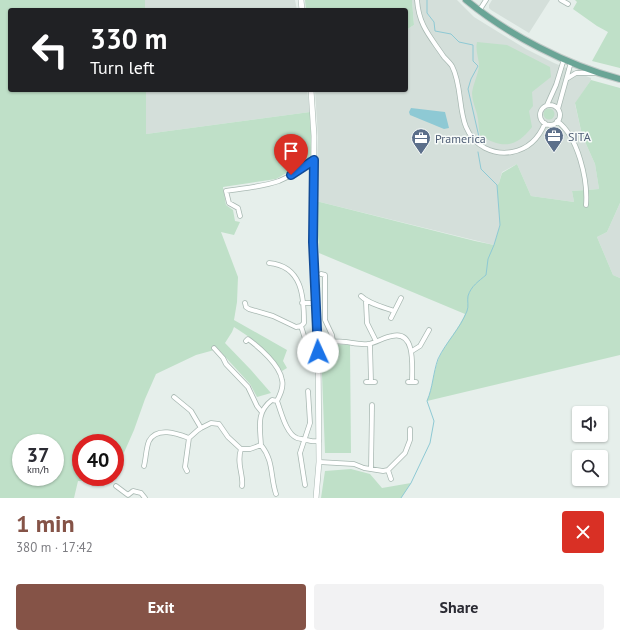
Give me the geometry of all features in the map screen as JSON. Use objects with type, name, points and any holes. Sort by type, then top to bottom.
[{"type":"main road","points":[[466,0],[503,27],[564,59],[620,79]]},
{"type":"street","points":[[417,0],[418,14],[422,24],[452,66],[458,89],[463,121],[466,130],[472,138],[480,145],[496,152],[508,153],[516,151],[531,143],[538,136],[545,123]]},
{"type":"street","points":[[479,10],[486,0]]},
{"type":"street","points":[[561,0],[568,4]]},
{"type":"street","points":[[564,59],[556,85],[547,105],[542,109],[540,114],[545,123],[551,124],[557,121],[559,115],[558,104],[568,78],[571,62]]},
{"type":"street","points":[[568,78],[576,73],[600,73]]},
{"type":"street","points":[[311,92],[314,136],[313,242],[318,342],[319,462],[316,498]]},
{"type":"street","points":[[547,105],[558,109]]},
{"type":"street","points":[[557,121],[570,135],[578,154],[585,182],[586,205]]},
{"type":"street","points":[[240,216],[238,208],[229,203],[226,191],[279,181],[298,171],[314,160]]},
{"type":"street","points":[[269,263],[282,265],[292,273],[298,281],[304,323],[301,326],[306,342],[303,346],[307,351]]},
{"type":"street","points":[[321,274],[325,275],[325,320],[332,335],[333,341]]},
{"type":"street","points":[[298,281],[303,278]]},
{"type":"street","points":[[361,296],[366,302],[367,323],[376,341]]},
{"type":"street","points":[[391,318],[401,298]]},
{"type":"street","points":[[366,302],[394,311]]},
{"type":"street","points":[[245,303],[246,307],[249,309],[266,314],[296,327],[301,326]]},
{"type":"street","points":[[302,303],[316,303]]},
{"type":"street","points":[[412,351],[420,346],[429,330]]},
{"type":"street","points":[[318,342],[333,341],[370,344],[393,335],[399,335],[405,338],[412,351],[412,382]]},
{"type":"street","points":[[246,341],[248,339],[264,352],[282,378],[282,387],[277,401],[289,432],[297,438],[313,442],[319,441]]},
{"type":"street","points":[[366,382],[373,382],[370,344]]},
{"type":"street","points":[[214,348],[226,364],[248,386],[257,406],[261,411],[261,445],[271,464],[276,494]]},
{"type":"street","points":[[305,485],[300,453],[310,423],[308,391]]},
{"type":"street","points":[[174,397],[191,411],[201,428]]},
{"type":"street","points":[[261,411],[272,400],[277,401]]},
{"type":"street","points":[[371,469],[372,405]]},
{"type":"street","points":[[187,471],[185,467],[190,438],[198,430],[211,423],[219,424],[228,437],[241,449],[250,450],[261,445]]},
{"type":"street","points":[[319,462],[354,464],[371,469],[383,471],[388,470],[405,453],[410,440],[410,429]]},
{"type":"street","points":[[144,466],[148,446],[153,436],[159,432],[166,432],[190,438]]},
{"type":"street","points":[[241,449],[239,462],[243,481],[242,486]]},
{"type":"street","points":[[388,470],[391,479]]},
{"type":"street","points":[[116,486],[128,495],[133,491],[141,493],[145,498]]},
{"type":"shaded area","points":[[145,0],[295,0],[297,8],[145,8]]},
{"type":"shaded area","points":[[412,0],[457,0],[474,17],[526,49],[554,63],[591,78],[575,104],[582,135],[595,164],[599,189],[572,191],[574,202],[531,196],[517,164],[502,172],[497,185],[500,225],[494,245],[316,201],[318,137],[315,92],[408,92],[408,29],[414,25]]},
{"type":"shaded area","points":[[492,0],[550,0],[529,33],[491,10],[489,5]]},
{"type":"shaded area","points":[[146,92],[307,92],[310,112],[146,134]]},
{"type":"shaded area","points":[[620,203],[620,278],[613,275],[597,237],[607,232]]},
{"type":"green space","points":[[0,0],[145,0],[145,8],[8,8],[8,92],[146,92],[146,134],[310,112],[311,159],[276,179],[223,187],[226,205],[233,210],[235,221],[240,222],[234,235],[221,232],[238,277],[237,302],[234,320],[287,350],[283,361],[287,368],[282,371],[260,346],[234,327],[225,343],[271,393],[257,397],[250,384],[218,349],[196,355],[156,374],[124,453],[124,434],[72,434],[72,486],[77,486],[74,498],[0,498]]},
{"type":"green space","points":[[305,0],[412,0],[414,25],[408,29],[408,8],[306,8]]},
{"type":"green space","points":[[575,0],[620,0],[620,68],[592,61],[608,32],[573,9],[577,2]]},
{"type":"green space","points":[[477,42],[507,45],[550,67],[551,77],[532,92],[533,106],[529,111],[532,127],[520,139],[514,142],[508,144],[495,143],[480,135],[478,117],[472,93],[479,66],[476,48]]},
{"type":"green space","points":[[591,80],[620,88],[620,203],[607,232],[597,237],[613,275],[620,278],[620,355],[427,401],[439,358],[465,314],[319,253],[316,201],[494,245],[500,225],[497,185],[502,173],[517,164],[531,196],[574,202],[572,191],[599,189],[595,164],[582,135],[575,103]]},
{"type":"green space","points":[[549,108],[553,110],[555,114],[553,118],[549,120],[545,118],[543,114],[545,110]]},
{"type":"green space","points":[[331,344],[350,345],[351,453],[325,453],[321,348]]},
{"type":"green space","points":[[351,469],[370,474],[382,488],[411,483],[401,498],[321,498],[325,471]]},
{"type":"water","points":[[411,108],[445,112],[449,128],[444,129],[410,115],[409,112]]},
{"type":"waterway","points":[[427,0],[427,13],[434,22],[435,31],[451,34],[459,42],[473,45],[473,61],[478,66],[471,79],[468,89],[479,137]]},
{"type":"waterway","points":[[401,498],[411,483],[430,443],[434,421],[427,401],[438,359],[464,318],[468,309],[468,296],[471,289],[486,275],[488,259],[500,225],[497,185],[481,169],[478,152]]},
{"type":"place","name":"SITA","points":[[554,153]]},
{"type":"place","name":"Pramerica","points":[[421,155]]},
{"type":"route","points":[[291,175],[314,160],[313,242],[318,315],[318,352]]}]
